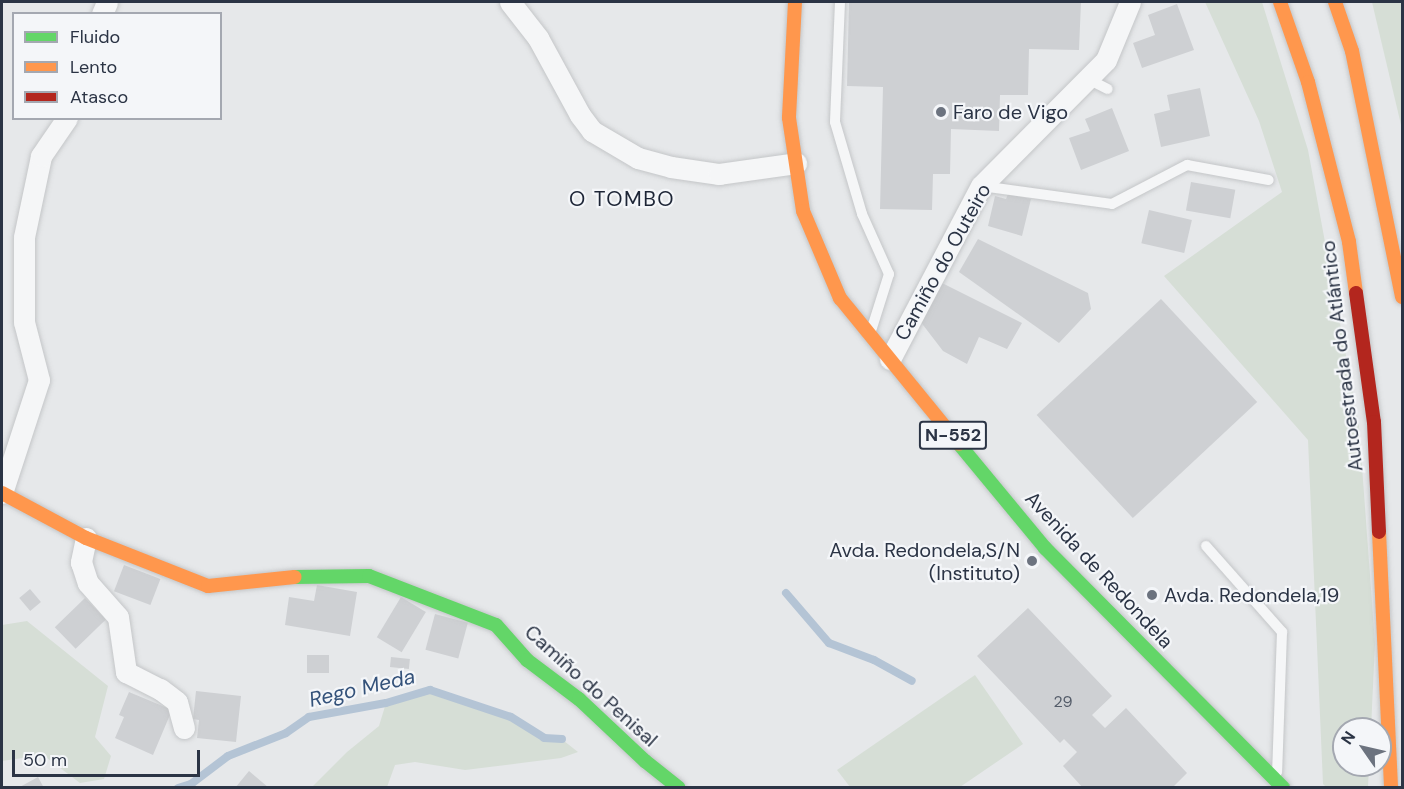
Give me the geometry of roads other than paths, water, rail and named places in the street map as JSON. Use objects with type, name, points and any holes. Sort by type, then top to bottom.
[{"type":"main road","name":"Avenida de Redondela","points":[[795,2],[789,118],[803,211],[840,298],[1046,548],[1280,784]]},
{"type":"main road","name":"Autoestrada do Atlántico","points":[[1280,2],[1308,82],[1351,254],[1374,422],[1391,788]]},
{"type":"main road","points":[[1335,2],[1352,51],[1402,297]]},
{"type":"main road","name":"Camiño do Penisal","points":[[2,493],[86,538],[208,586],[288,577],[369,576],[496,625],[527,660],[579,699],[645,761],[679,788]]},
{"type":"street","points":[[510,2],[538,38],[580,116],[592,131],[639,158],[671,167],[719,174],[796,164]]},
{"type":"street","name":"Camiño do Outeiro","points":[[890,359],[981,186],[1106,60],[1130,2]]},
{"type":"street","points":[[2,493],[39,380],[24,322],[24,237],[41,156],[66,120]]},
{"type":"street","points":[[86,538],[81,562],[88,583],[118,617],[126,672],[160,689],[177,702],[184,728]]},
{"type":"lane","points":[[840,2],[835,122],[862,214],[889,274],[870,334]]},
{"type":"lane","points":[[1088,79],[1108,89]]},
{"type":"lane","points":[[981,186],[1112,204],[1187,165],[1269,180]]},
{"type":"lane","points":[[1206,546],[1282,632],[1280,784]]},
{"type":"waterway","name":"Rego Meda","points":[[786,593],[829,643],[874,660],[912,681]]},
{"type":"waterway","name":"Rego Meda","points":[[178,788],[191,784],[228,756],[286,733],[309,717],[386,703],[430,690],[511,717],[544,738],[562,739]]},
{"type":"place","name":"Faro de Vigo","points":[[941,112]]},
{"type":"place","name":"Avda. Redondela,S/N (Instituto)","points":[[1032,561]]},
{"type":"place","name":"Avda. Redondela,19","points":[[1152,595]]},
{"type":"district","name":"O TOMBO","points":[[622,199]]}]
